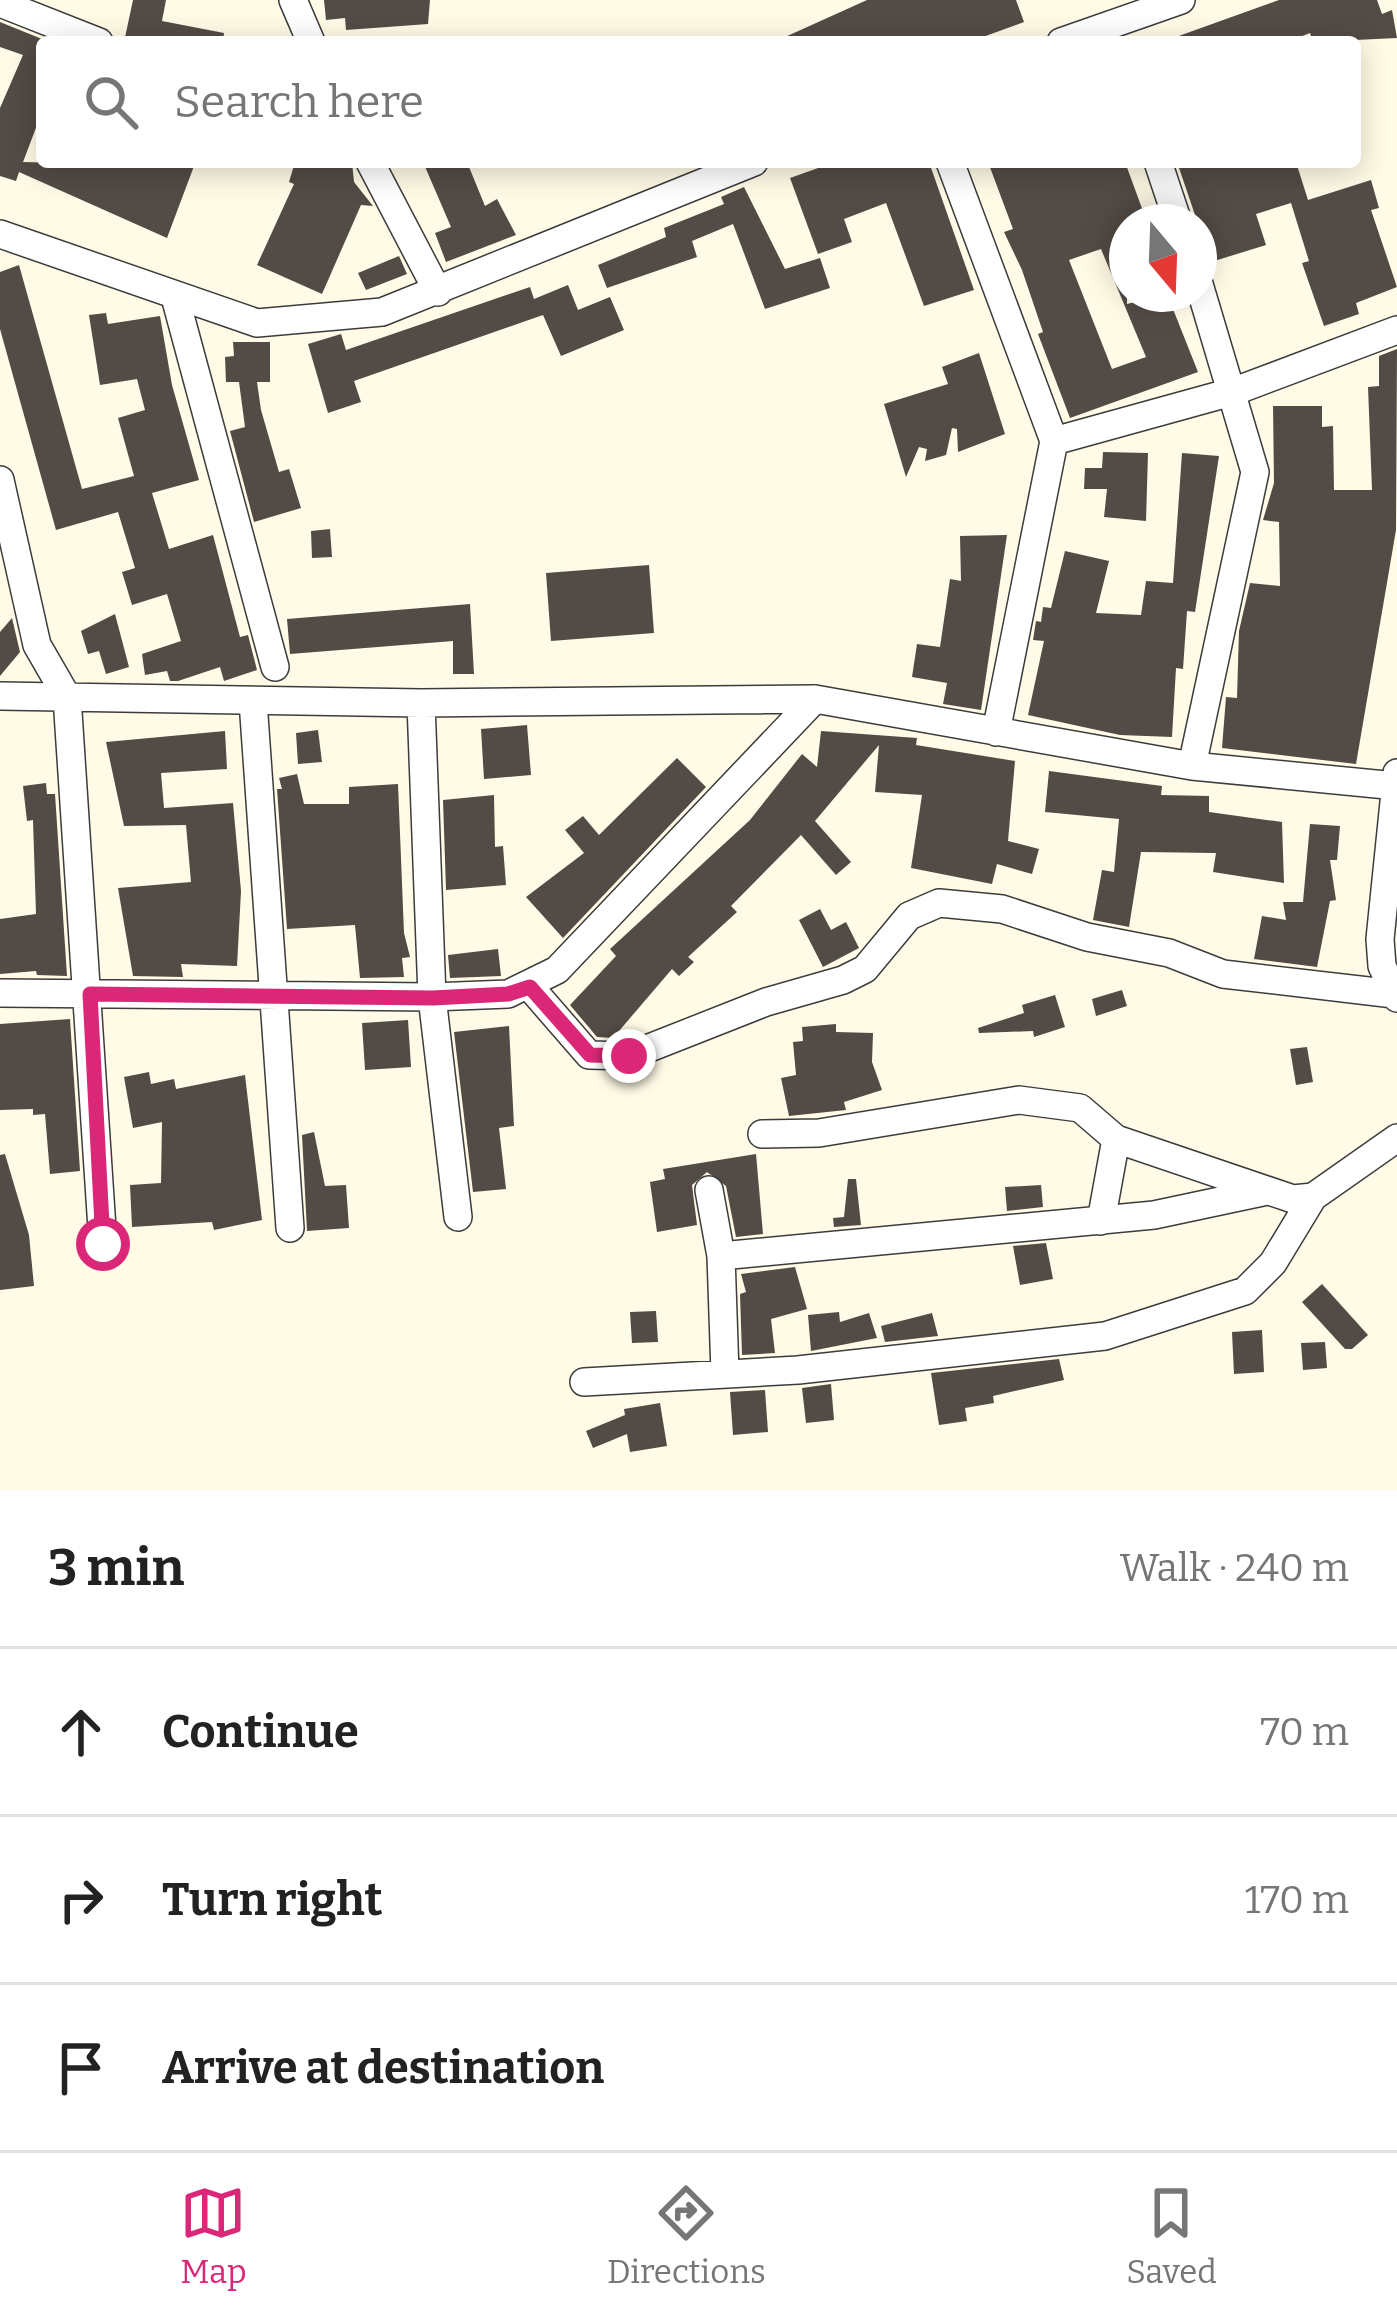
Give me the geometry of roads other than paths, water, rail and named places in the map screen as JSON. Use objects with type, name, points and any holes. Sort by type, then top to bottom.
[{"type":"street","points":[[293,0],[308,36]]},
{"type":"street","points":[[1115,33],[1181,0]]},
{"type":"street","points":[[0,3],[84,36]]},
{"type":"street","points":[[373,168],[438,292]]},
{"type":"street","points":[[0,234],[256,323],[382,312],[739,168]]},
{"type":"street","points":[[952,168],[1054,441],[996,732]]},
{"type":"street","points":[[1160,168],[1172,204]]},
{"type":"street","points":[[175,296],[275,667]]},
{"type":"street","points":[[1192,766],[1255,472],[1208,312]]},
{"type":"street","points":[[1054,441],[1235,391],[1397,330]]},
{"type":"street","points":[[0,480],[37,644],[67,698],[103,1244]]},
{"type":"street","points":[[0,696],[421,704],[814,699],[1192,766],[1396,782],[1380,939],[1395,996],[1223,974],[1169,953],[1087,938],[1002,909],[963,903],[939,903],[909,916],[866,969],[843,980],[766,1002],[629,1056],[590,1055],[530,987]]},
{"type":"street","points":[[0,993],[433,998],[508,994],[530,987],[557,970],[814,699]]},
{"type":"street","points":[[253,700],[290,1228]]},
{"type":"street","points":[[421,704],[433,998],[458,1217]]},
{"type":"street","points":[[762,1134],[819,1133],[1019,1100],[1080,1108],[1116,1139],[1293,1199],[1313,1197]]},
{"type":"street","points":[[584,1382],[1105,1336],[1245,1291],[1273,1264],[1313,1197],[1397,1138]]},
{"type":"street","points":[[1101,1221],[1116,1139]]},
{"type":"street","points":[[710,1190],[721,1256],[724,1373]]},
{"type":"street","points":[[721,1256],[1101,1221],[1197,1209],[1267,1191]]}]
